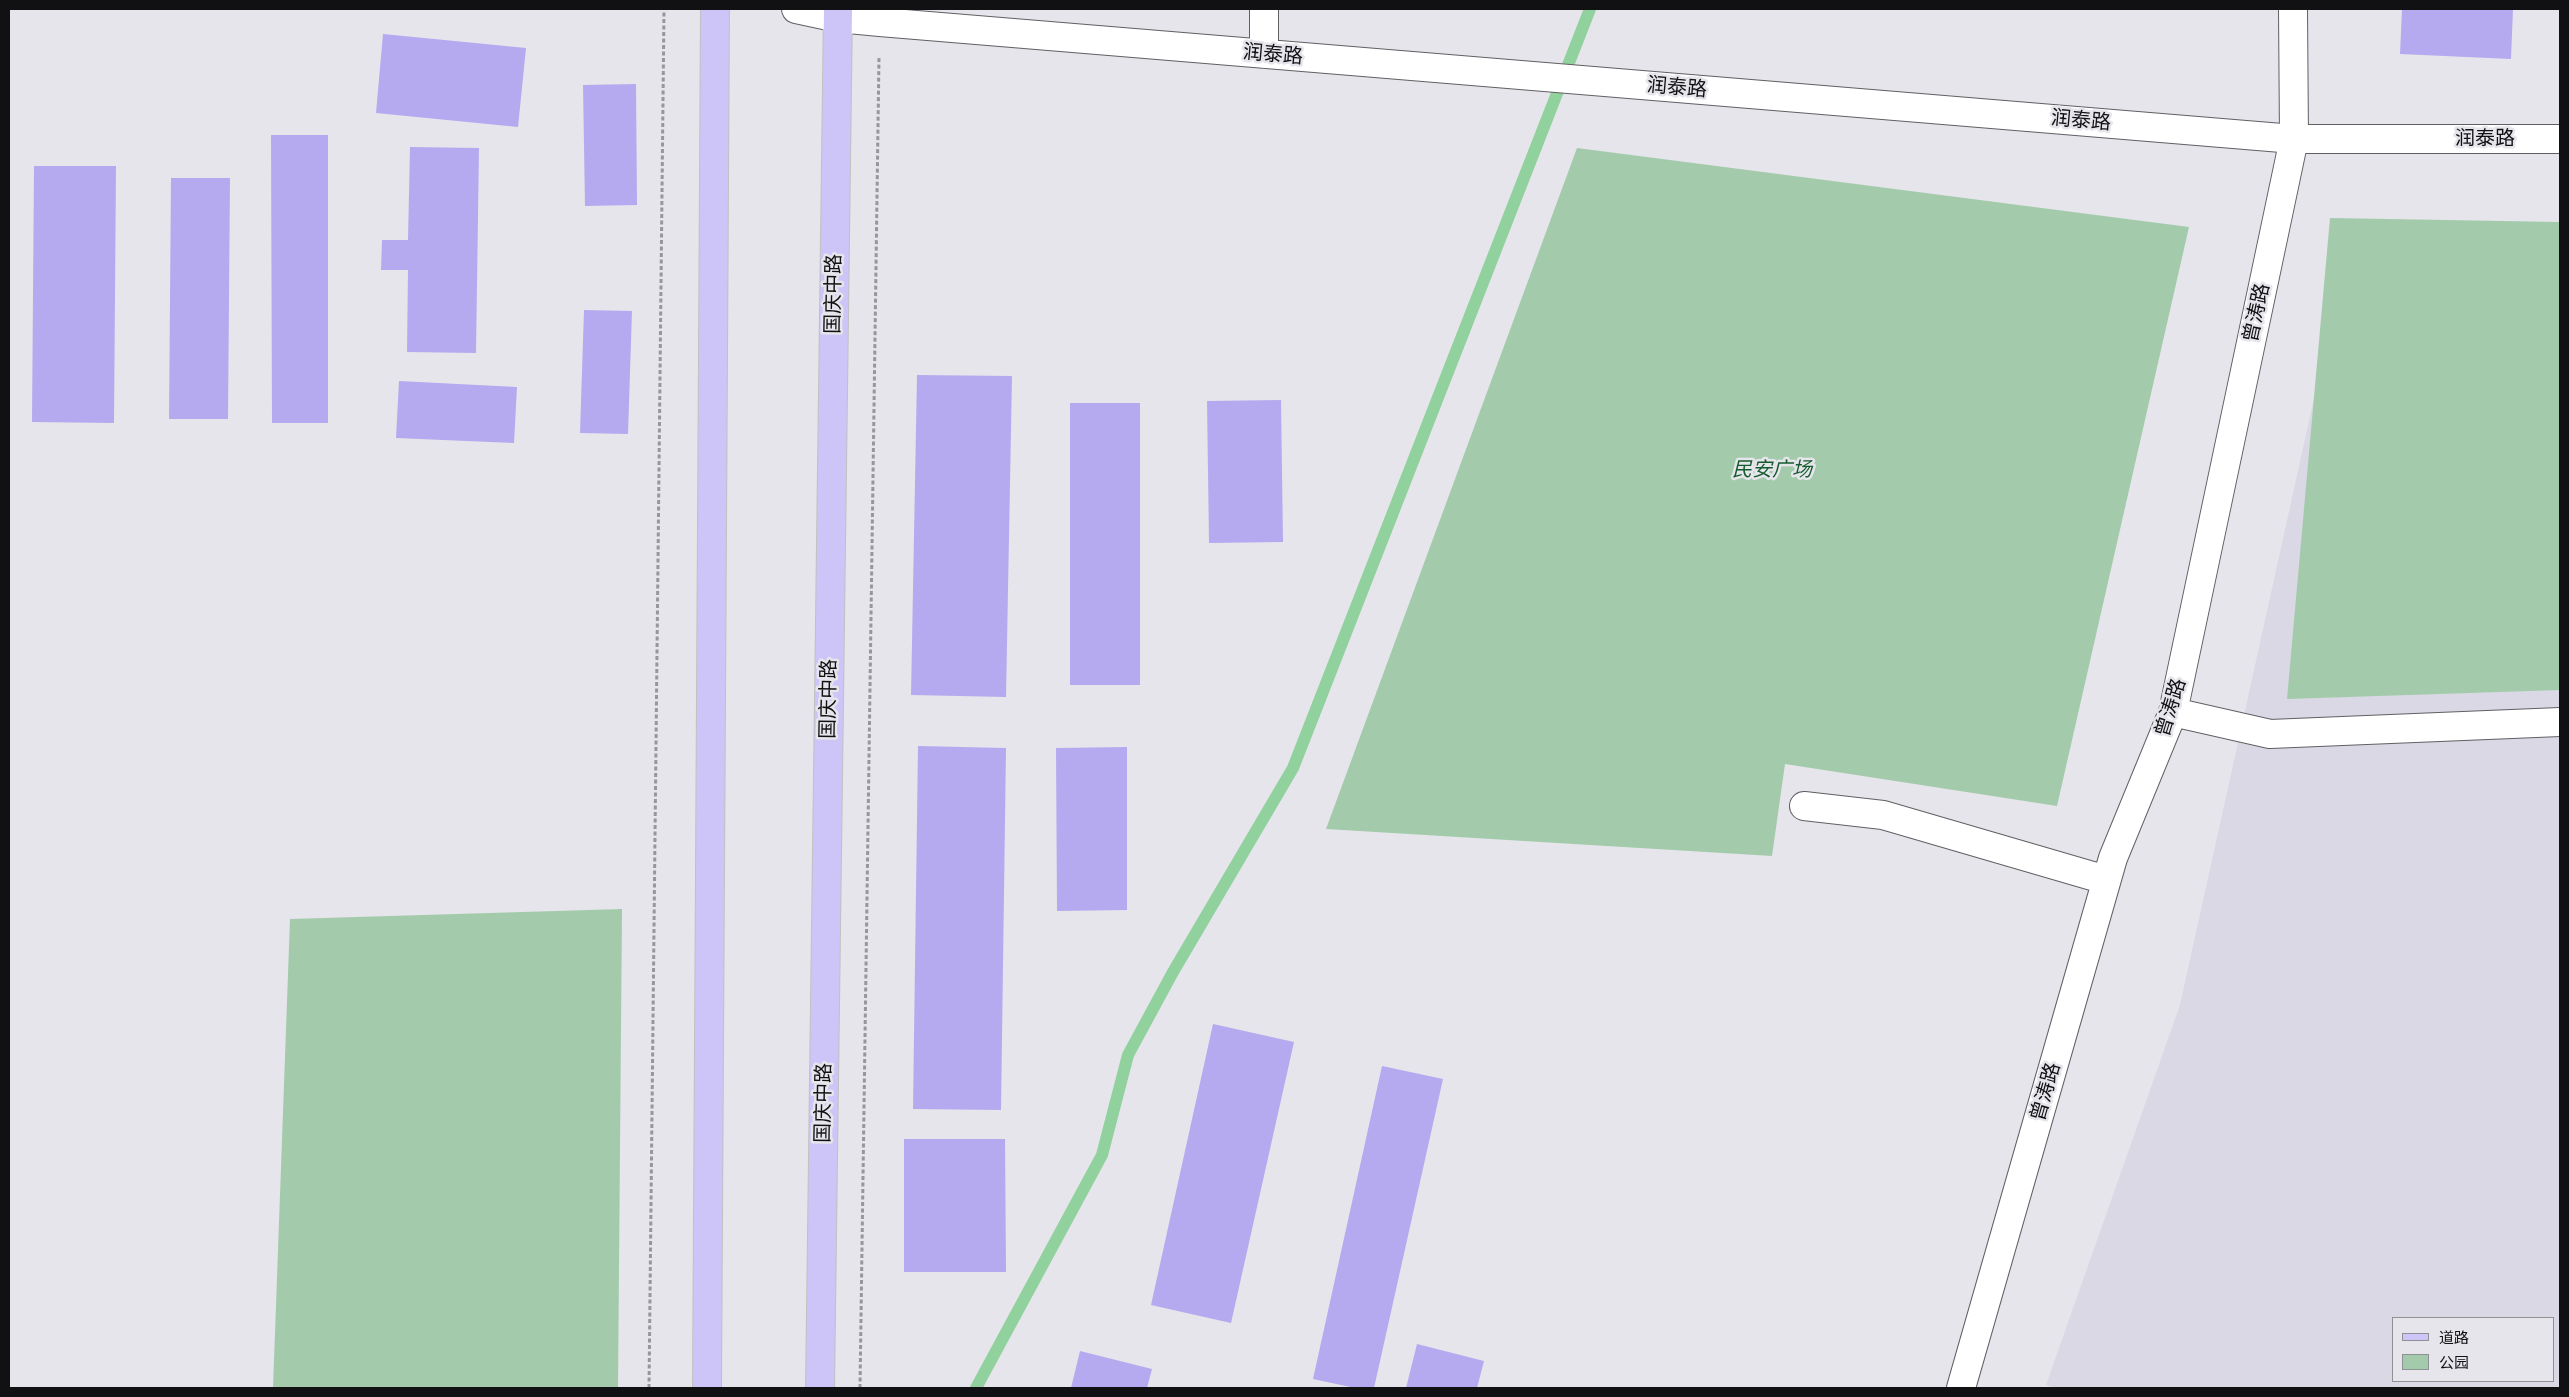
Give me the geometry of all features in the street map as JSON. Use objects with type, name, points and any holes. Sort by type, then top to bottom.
[{"type":"main road","points":[[706,1388],[715,9]]},
{"type":"main road","name":"国庆中路","points":[[820,1388],[838,14]]},
{"type":"street","name":"润泰路","points":[[796,9],[880,22],[2294,139],[2560,139]]},
{"type":"street","points":[[1264,9],[1264,54]]},
{"type":"street","name":"曾涛路","points":[[1961,1388],[2106,880],[2113,858],[2173,712],[2294,139],[2293,9]]},
{"type":"street","points":[[2173,712],[2270,734],[2560,722]]},
{"type":"street","points":[[1804,806],[1883,816],[2106,880]]},
{"type":"path","points":[[649,1388],[664,9]]},
{"type":"path","points":[[860,1388],[880,22]]},
{"type":"shaded area","points":[[2343,267],[2560,267],[2560,1388],[2056,1388],[2046,1385],[2180,1005]]},
{"type":"green space","name":"民安广场","points":[[1577,148],[2189,227],[2057,806],[1785,764],[1772,856],[1326,829]]},
{"type":"green space","points":[[2330,218],[2560,222],[2560,690],[2287,699]]},
{"type":"green space","points":[[622,909],[618,1388],[273,1388],[290,919]]},
{"type":"building","points":[[2402,9],[2513,9],[2511,59],[2400,54]]},
{"type":"building","points":[[383,34],[526,48],[518,127],[376,113]]},
{"type":"building","points":[[636,84],[637,205],[585,206],[583,85]]},
{"type":"building","points":[[271,135],[328,135],[328,423],[272,423]]},
{"type":"building","points":[[410,147],[479,148],[476,353],[407,352],[408,270],[381,270],[382,240],[408,240]]},
{"type":"building","points":[[34,166],[116,166],[114,423],[32,422]]},
{"type":"building","points":[[171,178],[230,178],[228,419],[169,419]]},
{"type":"building","points":[[584,310],[632,311],[628,434],[580,433]]},
{"type":"building","points":[[917,375],[1012,376],[1006,697],[911,695]]},
{"type":"building","points":[[399,381],[517,387],[514,443],[396,438]]},
{"type":"building","points":[[1281,400],[1283,542],[1209,543],[1207,401]]},
{"type":"building","points":[[1070,403],[1140,403],[1140,685],[1070,685]]},
{"type":"building","points":[[918,746],[1006,748],[1001,1110],[913,1109]]},
{"type":"building","points":[[1127,747],[1127,910],[1057,911],[1056,748]]},
{"type":"building","points":[[1213,1024],[1294,1042],[1231,1323],[1151,1305]]},
{"type":"building","points":[[1382,1066],[1443,1079],[1374,1388],[1355,1388],[1313,1379]]},
{"type":"building","points":[[904,1139],[1005,1139],[1006,1272],[904,1272]]},
{"type":"building","points":[[1417,1344],[1484,1361],[1477,1388],[1406,1388]]},
{"type":"building","points":[[1080,1351],[1152,1369],[1147,1388],[1071,1388]]},
{"type":"waterway","points":[[976,1388],[1102,1155],[1128,1055],[1173,972],[1293,768],[1590,9]]}]
